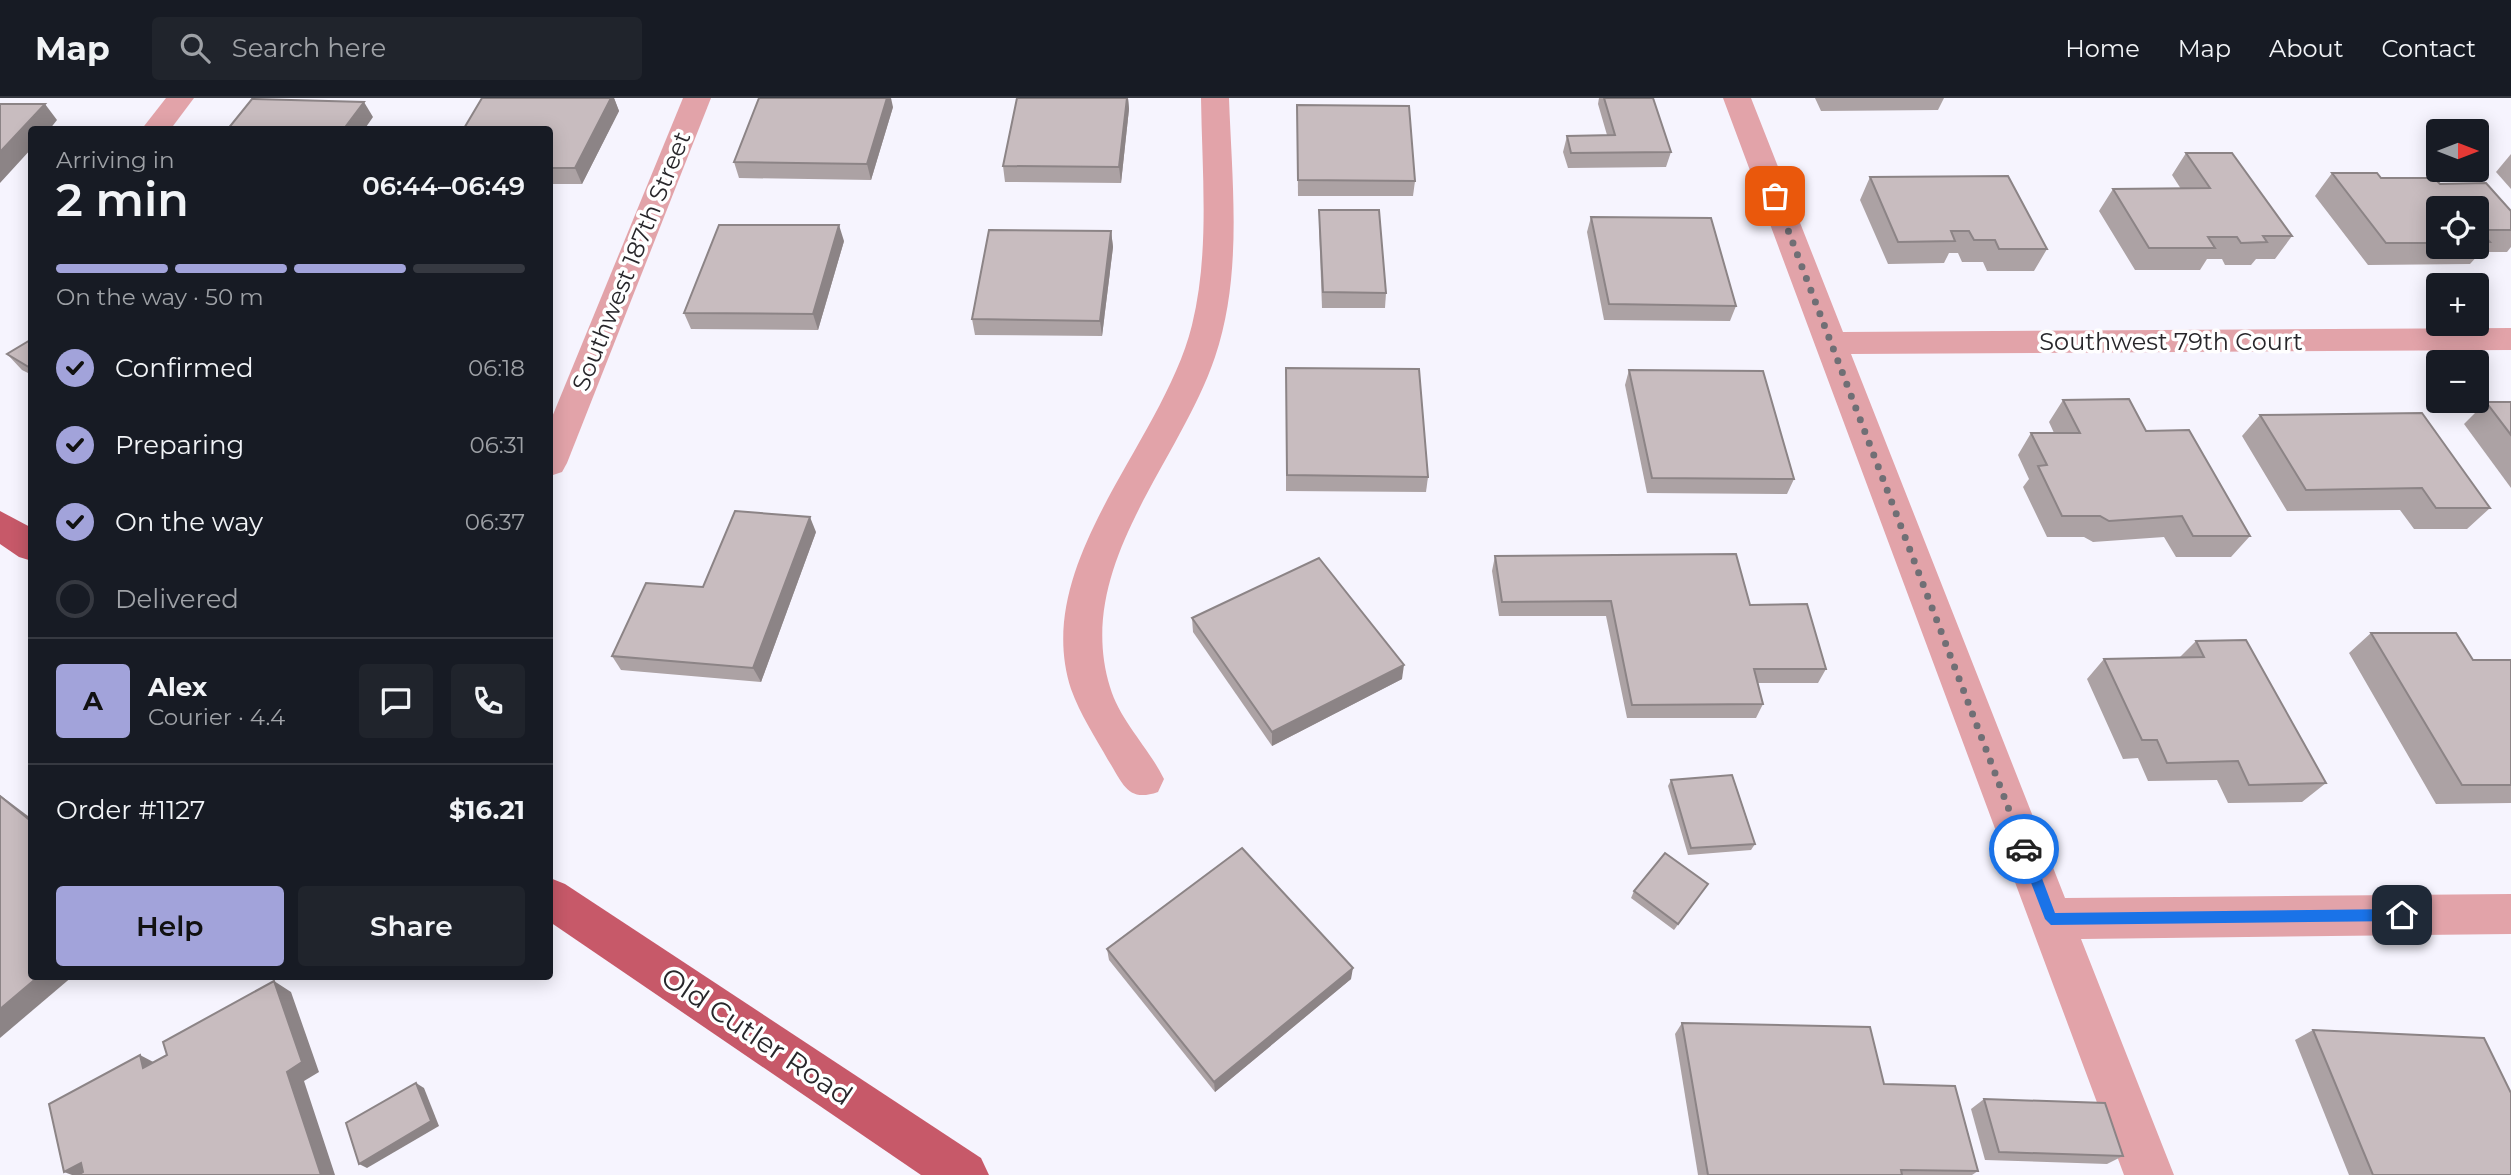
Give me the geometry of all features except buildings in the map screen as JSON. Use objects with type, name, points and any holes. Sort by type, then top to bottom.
[{"type":"main road","points":[[0,525],[28,544]]},
{"type":"main road","name":"Old Cutler Road","points":[[553,900],[964,1175]]},
{"type":"street","points":[[158,126],[180,98]]},
{"type":"street","name":"Southwest 187th Street","points":[[553,456],[696,98]]},
{"type":"street","points":[[1143,779],[1091,690],[1084,659],[1085,628],[1091,590],[1103,549],[1119,512],[1199,358],[1207,328],[1216,262],[1215,98]]},
{"type":"street","points":[[1737,98],[2150,1175]]},
{"type":"street","name":"Southwest 79th Court","points":[[1831,343],[2511,339]]},
{"type":"street","points":[[2051,919],[2511,914]]},
{"type":"way so far","points":[[1775,196],[2024,849]]},
{"type":"route","points":[[2024,849],[2051,919],[2402,915]]}]
